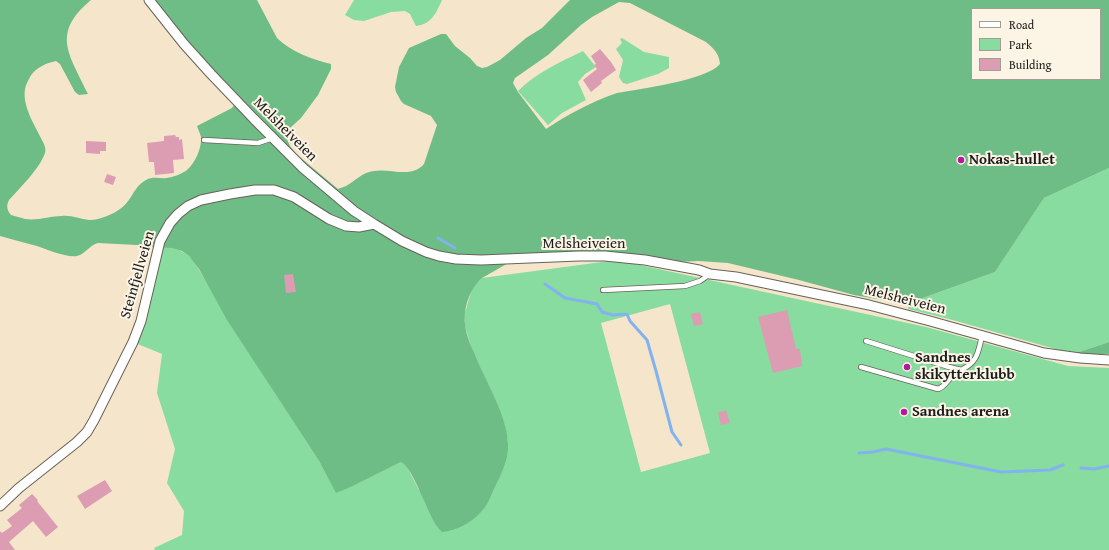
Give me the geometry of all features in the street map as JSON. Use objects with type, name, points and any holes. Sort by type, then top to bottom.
[{"type":"street","name":"Melsheiveien","points":[[149,0],[184,44],[207,69],[304,168],[354,211],[396,238],[420,250],[439,256],[456,259],[495,260],[605,256],[664,263],[699,270],[710,274],[736,277],[869,305],[930,320],[1044,353],[1109,360]]},
{"type":"street","name":"Steinfjellveien","points":[[0,506],[19,488],[77,442],[87,432],[141,321],[160,241],[170,223],[188,206],[201,200],[230,194],[255,190],[274,190],[294,197],[329,219],[346,226],[359,227],[374,224]]},
{"type":"lane","points":[[204,140],[258,143],[274,138]]},
{"type":"lane","points":[[602,290],[685,286],[700,281],[710,274]]},
{"type":"lane","points":[[861,367],[941,389],[952,376],[972,364],[977,355],[982,336]]},
{"type":"lane","points":[[866,341],[961,370]]},
{"type":"green space","points":[[0,0],[91,0],[78,12],[67,34],[67,45],[70,56],[88,94],[79,95],[75,92],[60,64],[56,61],[41,66],[32,74],[25,89],[26,103],[30,117],[44,144],[45,152],[39,165],[9,200],[7,206],[11,215],[25,219],[65,216],[92,220],[105,217],[120,209],[124,206],[138,186],[146,180],[151,178],[169,178],[187,170],[195,159],[200,146],[201,137],[197,126],[232,108],[235,104],[144,0],[257,0],[277,38],[282,43],[302,54],[331,64],[331,69],[318,95],[301,118],[290,128],[286,137],[296,154],[338,189],[370,172],[380,170],[407,172],[413,171],[424,164],[437,125],[431,116],[404,104],[396,92],[395,87],[399,67],[409,48],[441,34],[446,34],[455,46],[470,58],[477,66],[482,68],[487,67],[500,60],[526,38],[542,28],[570,0],[1109,0],[1109,168],[1044,198],[995,272],[923,298],[909,301],[882,300],[854,295],[728,263],[699,261],[677,262],[632,254],[608,253],[517,258],[482,278],[474,287],[466,305],[466,329],[468,339],[501,413],[507,434],[508,450],[503,469],[485,507],[471,521],[448,531],[442,532],[436,525],[410,472],[401,462],[336,493],[319,461],[227,320],[199,269],[189,256],[182,251],[172,248],[98,243],[80,255],[73,256],[62,255],[37,246],[0,236]],"holes":[[[619,2],[630,3],[706,42],[716,52],[719,57],[720,64],[713,70],[702,75],[672,83],[608,96],[580,109],[546,129],[518,92],[513,83],[515,78],[548,55],[592,17]]]},
{"type":"green space","points":[[354,0],[442,0],[430,20],[416,26],[410,14],[405,11],[391,12],[364,21],[354,20],[345,15]]},
{"type":"green space","points":[[622,38],[644,52],[669,57],[669,68],[658,74],[627,84],[623,83],[619,77],[623,60],[616,49],[622,43],[620,39]]},
{"type":"green space","points":[[583,51],[596,67],[585,74],[578,82],[586,100],[562,113],[548,125],[518,91],[540,73]]},
{"type":"green space","points":[[1109,168],[1109,342],[1073,354],[908,309],[909,301],[923,298],[995,272],[1044,198]]},
{"type":"green space","name":"Sandnes arena","points":[[154,247],[170,247],[185,253],[193,260],[260,370],[319,461],[336,492],[353,486],[401,462],[405,463],[419,490],[508,442],[504,423],[496,401],[472,350],[465,326],[464,316],[472,289],[482,278],[617,260],[926,327],[1068,366],[1109,368],[1109,550],[155,550],[154,548],[182,535],[184,511],[167,483],[175,449],[157,393],[162,354],[133,342],[156,258]],"holes":[[[670,304],[710,453],[641,472],[601,323]]]},
{"type":"green space","points":[[1109,342],[1109,354],[1073,354]]},
{"type":"building","points":[[600,49],[616,70],[601,81],[602,83],[591,92],[583,80],[597,69],[591,56]]},
{"type":"building","points":[[175,135],[176,137],[179,137],[179,140],[182,139],[184,159],[173,160],[174,173],[155,175],[154,162],[149,162],[147,143],[164,141],[164,136]]},
{"type":"building","points":[[86,141],[106,142],[106,151],[100,151],[100,154],[86,153]]},
{"type":"building","points":[[107,174],[116,177],[113,185],[104,182]]},
{"type":"building","points":[[293,274],[296,292],[286,293],[284,275]]},
{"type":"building","points":[[787,310],[796,349],[800,349],[802,366],[773,373],[758,317]]},
{"type":"building","points":[[700,312],[703,324],[694,326],[691,314]]},
{"type":"building","points":[[726,410],[730,423],[721,425],[718,413]]},
{"type":"building","points":[[105,480],[112,491],[85,509],[77,496]]},
{"type":"building","points":[[32,494],[58,527],[46,537],[33,521],[9,542],[15,550],[0,550],[0,531],[2,533],[12,526],[7,520],[22,508],[19,505]]},
{"type":"waterway","points":[[438,238],[455,248]]},
{"type":"waterway","points":[[545,284],[565,298],[597,304],[602,312],[613,315],[627,314],[630,321],[647,340],[672,432],[681,445]]},
{"type":"waterway","points":[[859,453],[886,449],[1001,472],[1050,470],[1063,465]]},
{"type":"waterway","points":[[1081,468],[1094,469],[1109,466]]},
{"type":"place","name":"Nokas-hullet","points":[[961,160]]},
{"type":"place","name":"Sandnes skikytterklubb","points":[[907,367]]},
{"type":"place","name":"Sandnes arena","points":[[904,412]]}]
